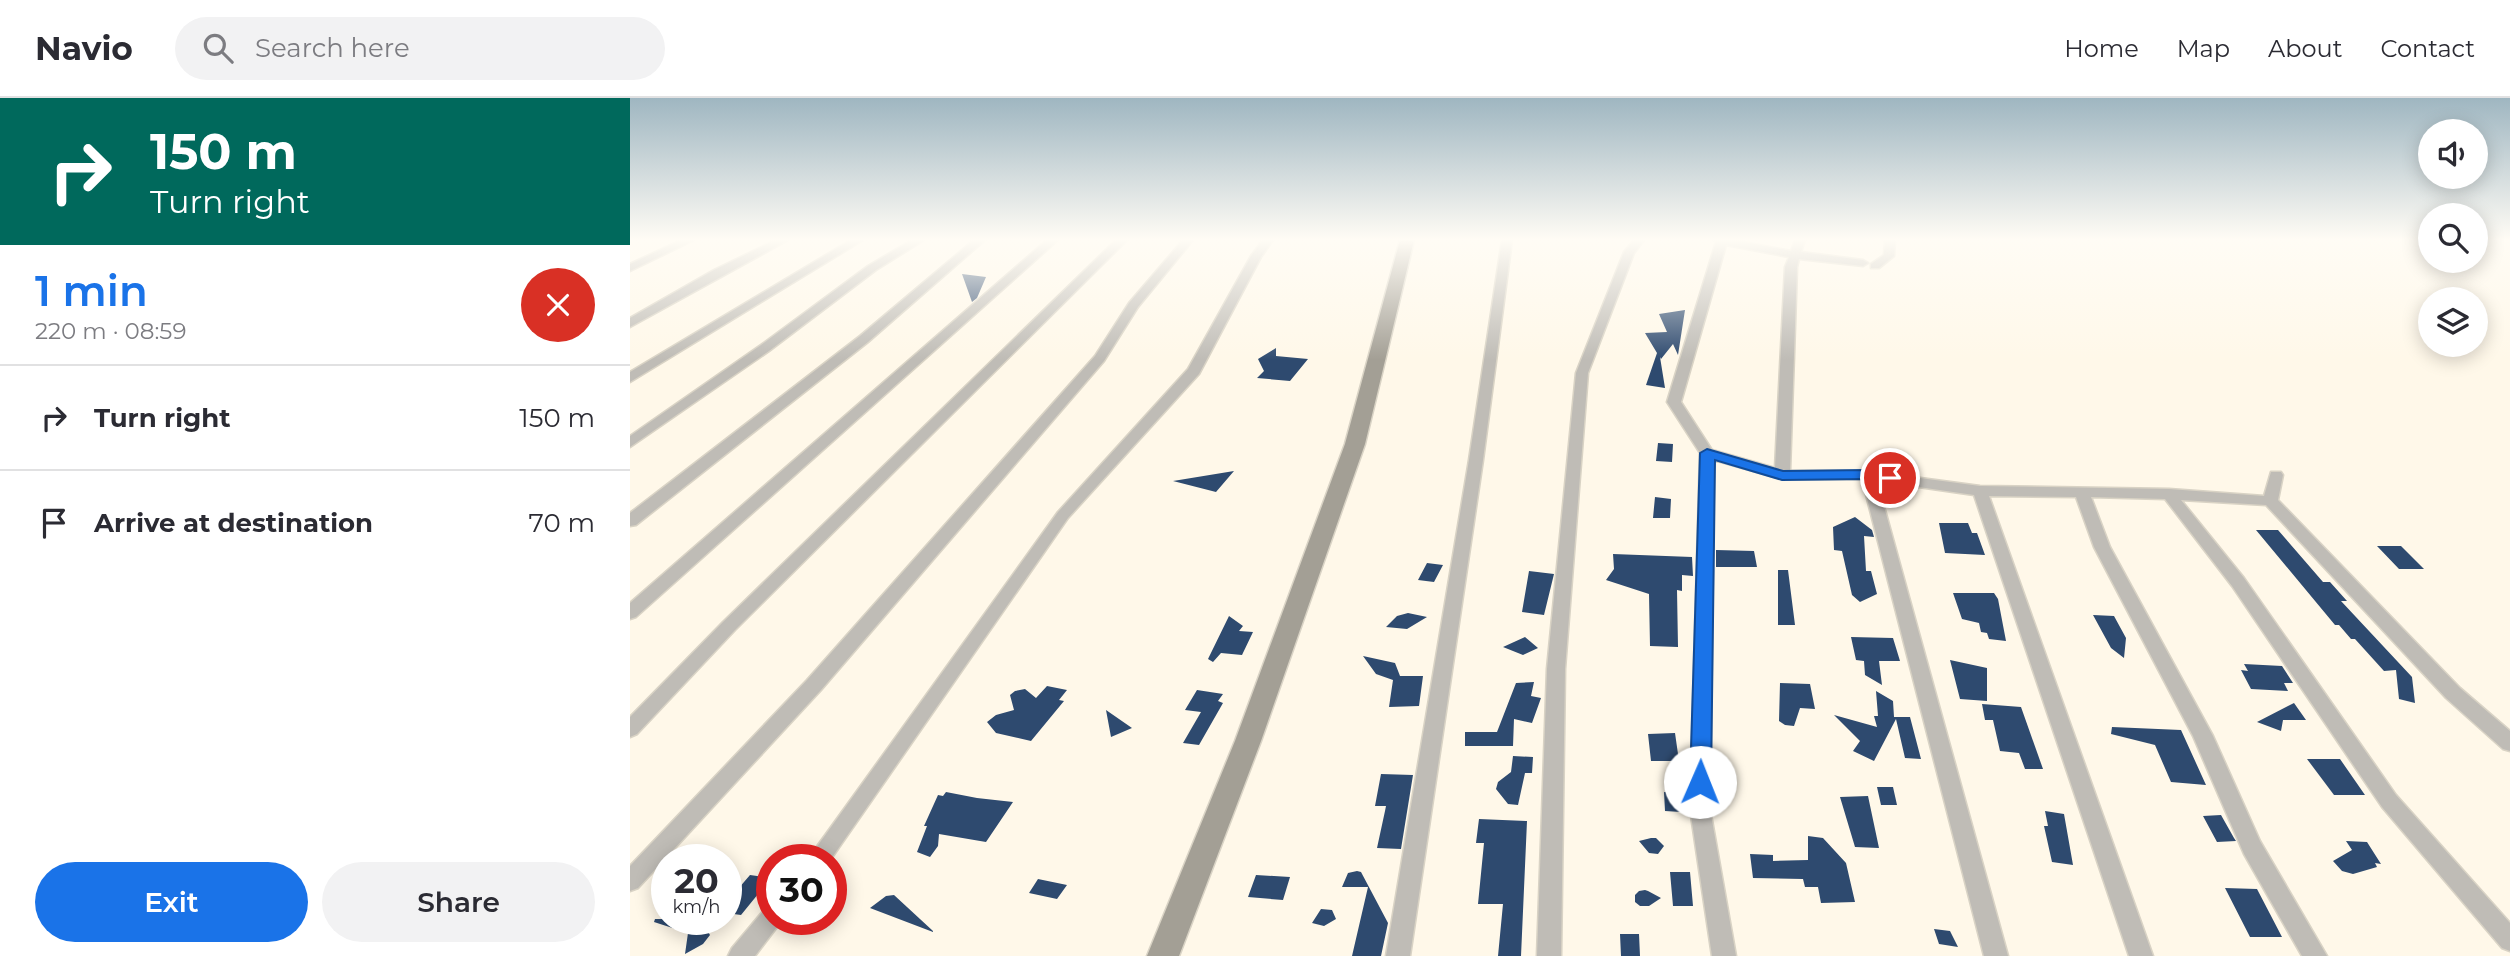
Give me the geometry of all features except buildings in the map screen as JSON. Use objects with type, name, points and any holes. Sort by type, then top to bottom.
[{"type":"street","points":[[630,323],[704,280]]},
{"type":"street","points":[[630,378],[792,280]]},
{"type":"street","points":[[630,443],[856,280]]},
{"type":"street","points":[[630,521],[864,339],[933,280]]},
{"type":"street","points":[[630,613],[1008,280]]},
{"type":"street","points":[[630,729],[729,626],[1081,280]]},
{"type":"street","points":[[630,881],[814,685],[1100,358],[1133,304],[1154,280]]},
{"type":"street","points":[[830,844],[1063,515],[1194,371],[1243,280]]},
{"type":"street","points":[[1163,956],[1248,741],[1354,444],[1397,280]]},
{"type":"street","points":[[1398,956],[1476,460],[1501,280]]},
{"type":"street","points":[[1549,956],[1556,669],[1582,373],[1618,280]]},
{"type":"street","points":[[1709,280],[1674,402],[1707,453],[1700,809],[1724,956]]},
{"type":"street","points":[[1782,475],[1790,280]]},
{"type":"street","points":[[1707,453],[1782,475],[1868,475],[1980,491],[2169,494],[2270,501],[2454,693],[2510,743]]},
{"type":"street","points":[[1868,475],[1996,956]]},
{"type":"street","points":[[2270,501],[2276,475]]},
{"type":"street","points":[[1980,491],[2141,956]]},
{"type":"street","points":[[2082,494],[2102,547],[2203,736],[2252,847],[2315,956]]},
{"type":"street","points":[[2169,494],[2238,582],[2389,801],[2510,940]]},
{"type":"street","points":[[740,956],[757,935]]},
{"type":"route","points":[[1700,782],[1707,453],[1782,475],[1868,475],[1890,478]]}]
